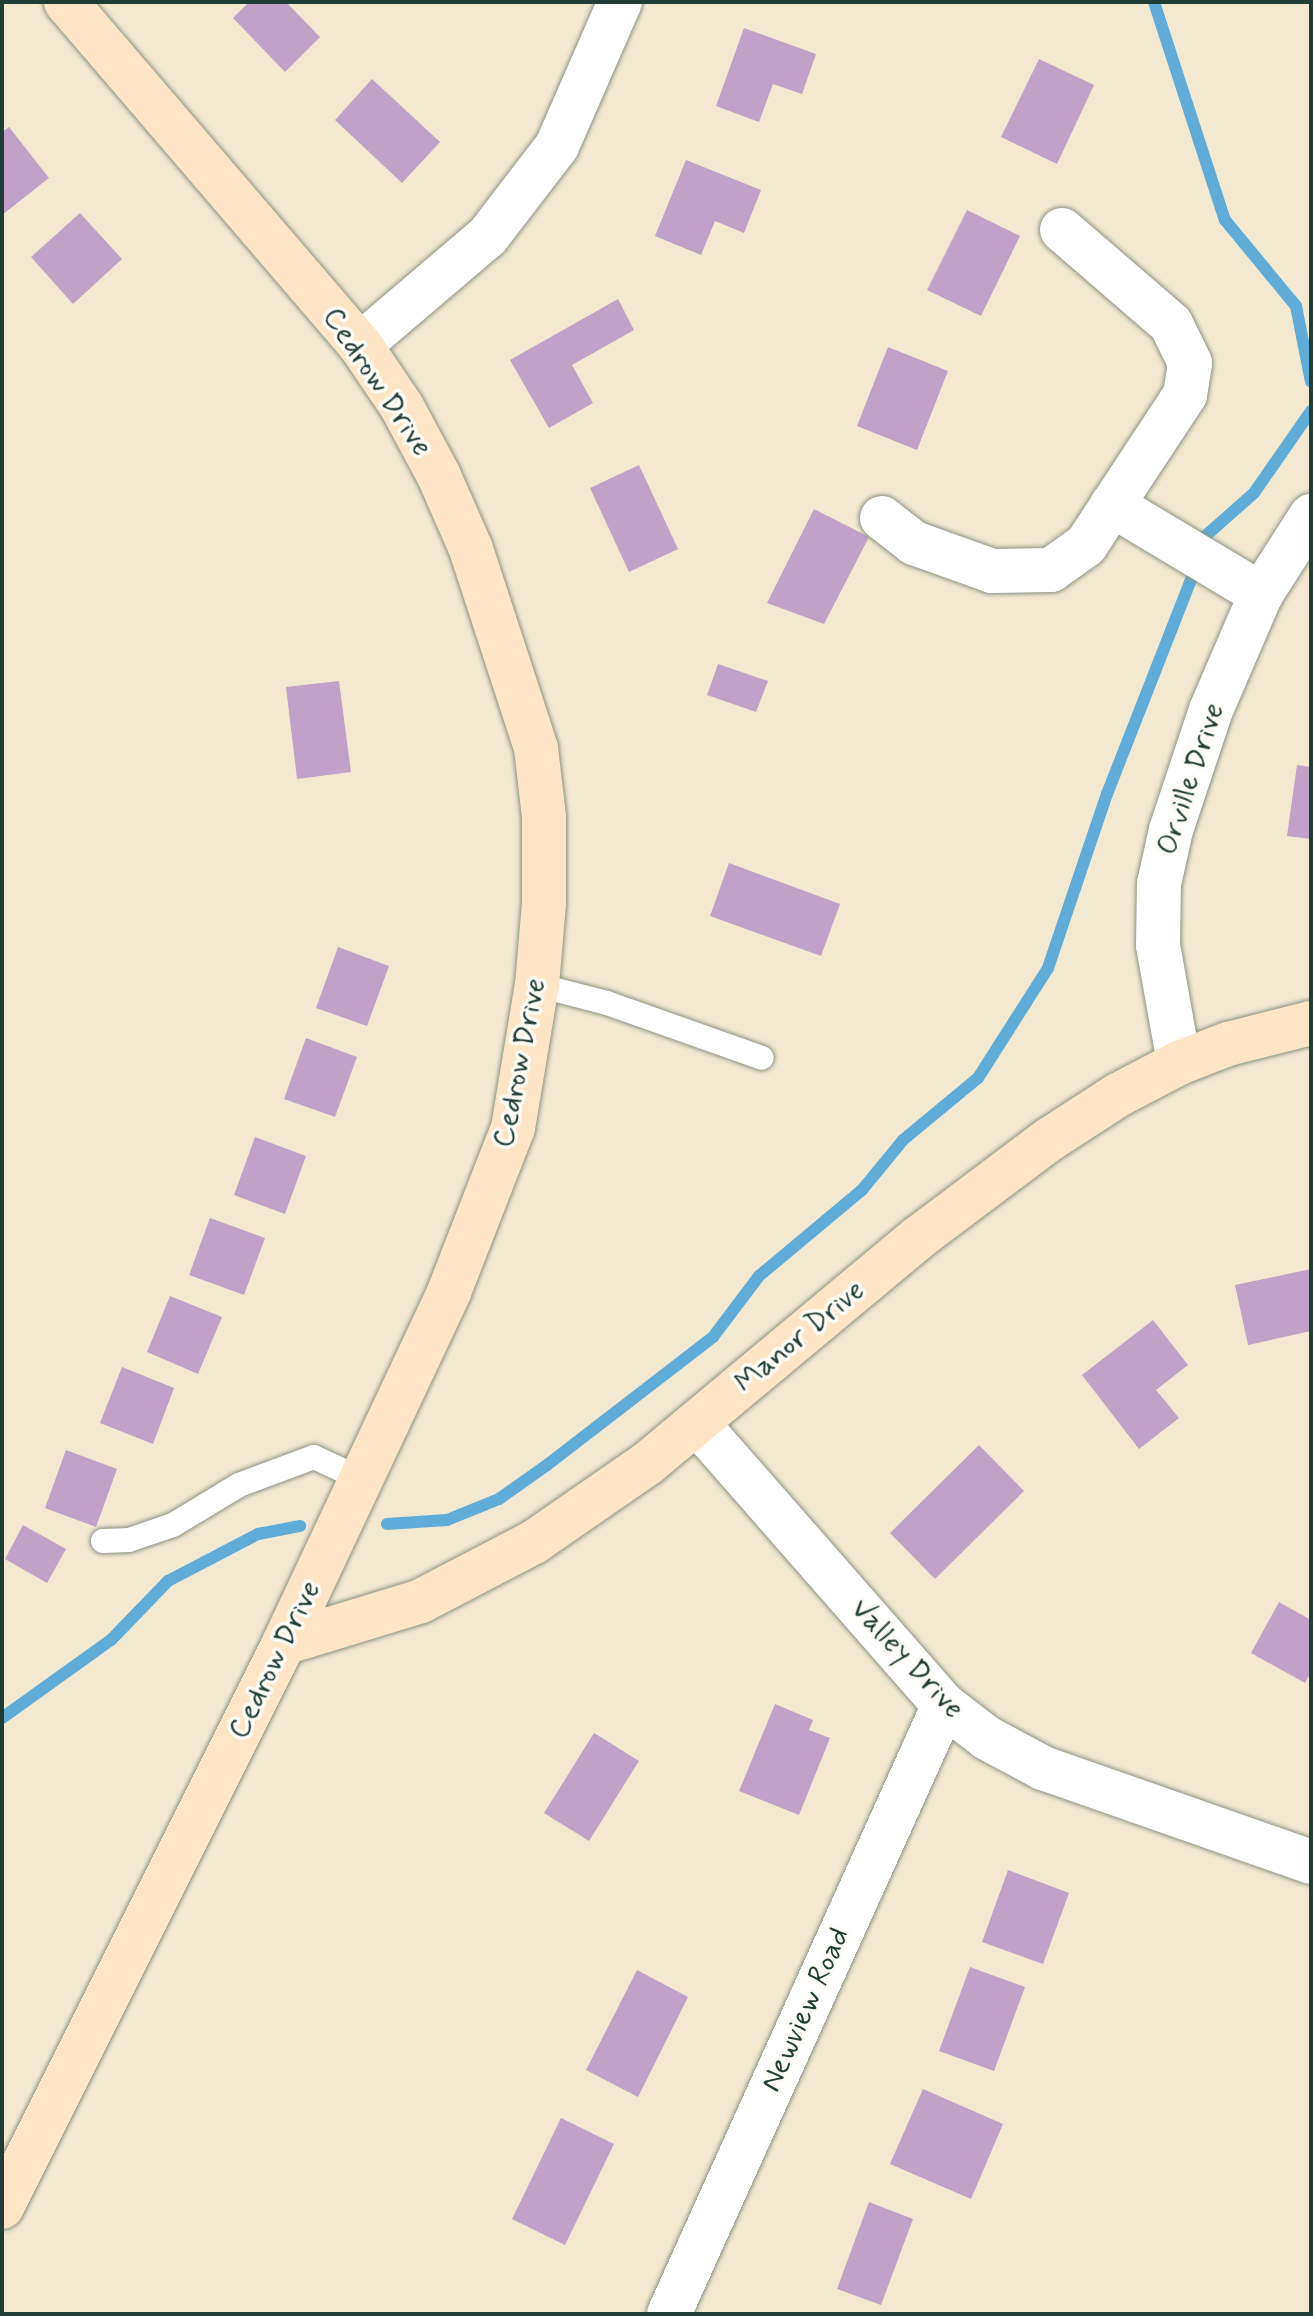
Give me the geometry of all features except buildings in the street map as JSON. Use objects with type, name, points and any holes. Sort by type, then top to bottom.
[{"type":"street","name":"Cedrow Drive","points":[[2,2207],[284,1643],[449,1292],[513,1128],[537,985],[544,817],[536,748],[471,549],[409,421],[360,345],[66,2]]},
{"type":"street","points":[[360,345],[488,236],[557,146],[620,2]]},
{"type":"street","points":[[882,518],[914,543],[992,571],[1051,570],[1086,545],[1185,395],[1190,363],[1171,324],[1062,230]]},
{"type":"street","points":[[1112,505],[1261,594]]},
{"type":"street","name":"Orville Drive","points":[[1179,1063],[1158,945],[1159,884],[1171,830],[1211,710],[1261,594],[1311,516]]},
{"type":"street","name":"Manor Drive","points":[[284,1643],[421,1601],[470,1579],[591,1505],[697,1423],[980,1189],[1118,1095],[1179,1063],[1228,1044],[1311,1023]]},
{"type":"street","name":"Valley Drive","points":[[697,1423],[944,1705],[987,1738],[1043,1768],[1311,1862]]},
{"type":"street","name":"Newview Road","points":[[669,2314],[944,1705]]},
{"type":"lane","points":[[537,985],[607,1003],[762,1058]]},
{"type":"lane","points":[[103,1541],[129,1540],[173,1525],[239,1485],[314,1457],[361,1479]]},
{"type":"waterway","points":[[1154,2],[1225,220],[1296,306],[1311,382]]},
{"type":"waterway","points":[[1202,539],[1254,493],[1311,411]]},
{"type":"waterway","points":[[387,1524],[447,1520],[499,1499],[547,1465],[713,1337],[759,1276],[862,1190],[903,1140],[978,1078],[1048,968],[1107,794],[1192,577]]},
{"type":"waterway","points":[[2,1718],[111,1640],[168,1581],[258,1534],[300,1526]]}]
